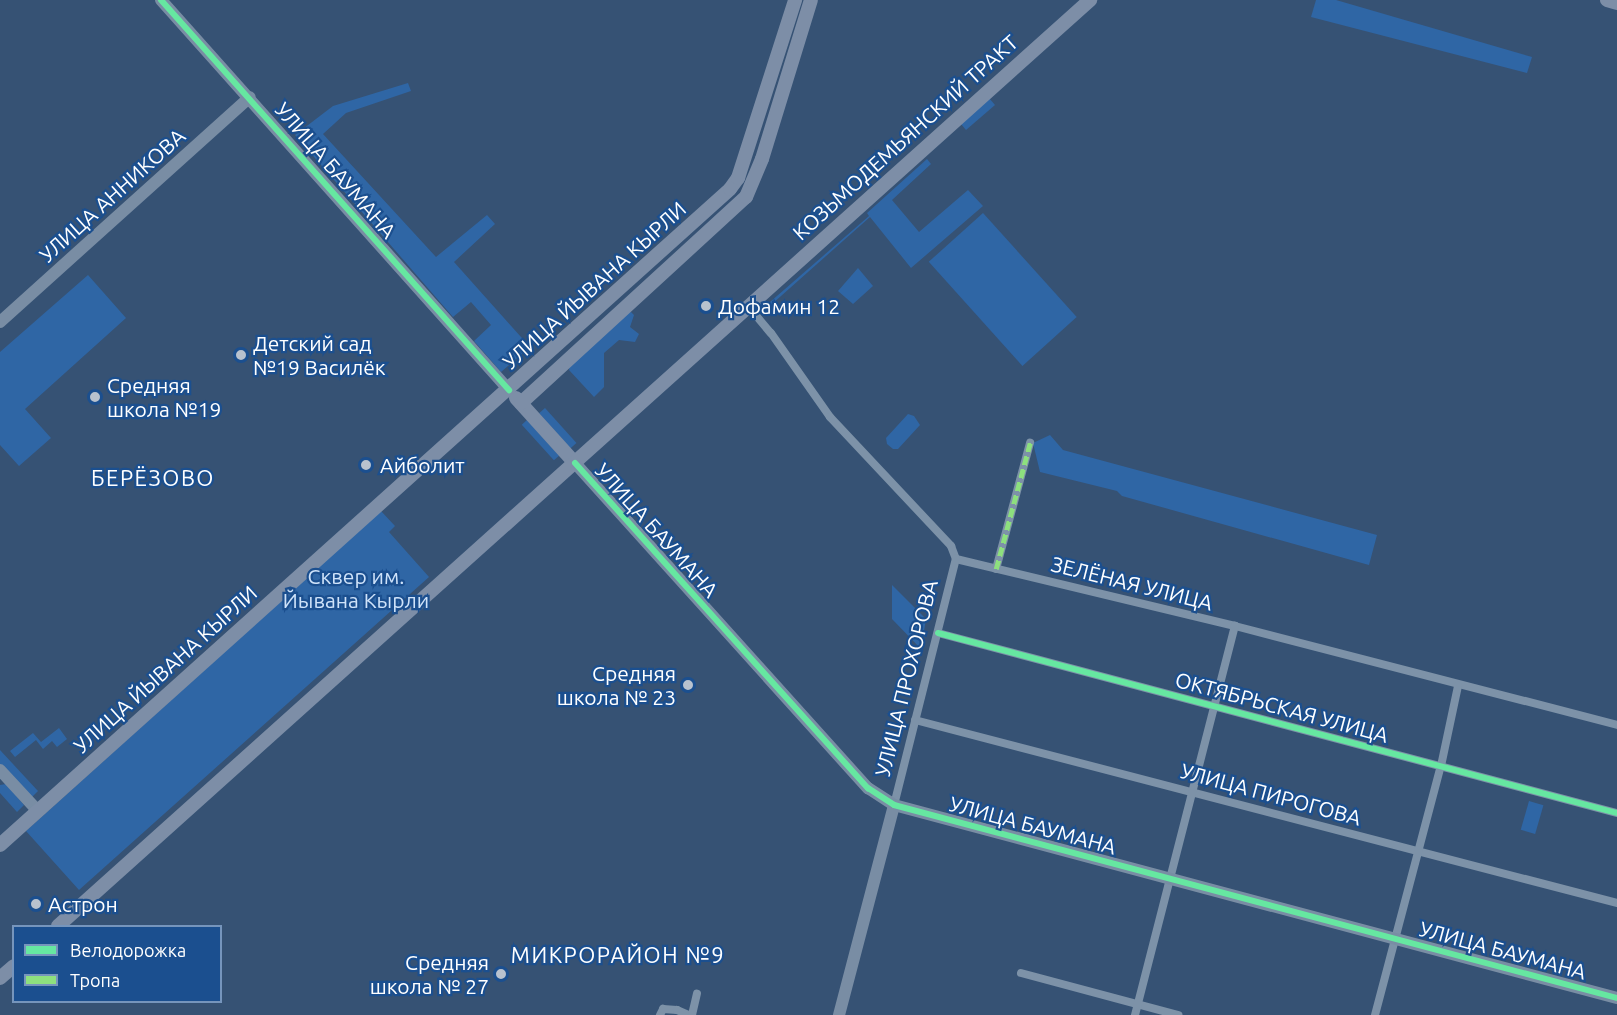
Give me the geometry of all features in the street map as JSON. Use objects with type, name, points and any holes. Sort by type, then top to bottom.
[{"type":"main road","name":"КОЗЬМОДЕМЬЯНСКИЙ ТРАКТ","points":[[748,306],[1090,0]]},
{"type":"main road","points":[[1607,0],[1617,3]]},
{"type":"main road","points":[[794,2],[810,5]]},
{"type":"main road","name":"УЛИЦА ЙЫВАНА КЫРЛИ","points":[[0,845],[730,189],[738,178],[794,2]]},
{"type":"main road","name":"УЛИЦА ЙЫВАНА КЫРЛИ","points":[[521,403],[742,202],[754,182],[762,159],[810,5]]},
{"type":"main road","points":[[746,154],[762,159]]},
{"type":"main road","points":[[612,296],[624,309]]},
{"type":"main road","points":[[60,925],[748,306]]},
{"type":"main road","name":"УЛИЦА БАУМАНА","points":[[509,390],[575,463]]},
{"type":"main road","points":[[0,978],[12,968]]},
{"type":"street","name":"УЛИЦА БАУМАНА","points":[[160,0],[250,97],[509,390]]},
{"type":"street","name":"УЛИЦА АННИКОВА","points":[[0,322],[250,97]]},
{"type":"street","points":[[748,306],[771,333],[830,417],[951,546],[956,559]]},
{"type":"street","points":[[996,569],[1030,443]]},
{"type":"street","name":"УЛИЦА БАУМАНА","points":[[575,463],[868,788],[894,805],[1617,998]]},
{"type":"street","name":"ЗЕЛЁНАЯ УЛИЦА","points":[[956,559],[1235,626],[1458,686],[1617,725]]},
{"type":"street","name":"УЛИЦА ПРОХОРОВА","points":[[839,1015],[956,559]]},
{"type":"street","points":[[1135,1015],[1235,626]]},
{"type":"street","name":"ОКТЯБРЬСКАЯ УЛИЦА","points":[[938,633],[1617,813]]},
{"type":"street","points":[[1375,1015],[1441,766],[1458,686]]},
{"type":"street","name":"УЛИЦА ПИРОГОВА","points":[[915,720],[1617,903]]},
{"type":"street","points":[[0,770],[38,811]]},
{"type":"street","points":[[1021,973],[1178,1015]]},
{"type":"street","points":[[660,1015],[663,1009],[677,1010],[691,1015],[697,994]]},
{"type":"green space","points":[[1316,0],[1336,0],[1532,57],[1527,73],[1311,17]]},
{"type":"green space","points":[[408,83],[411,91],[346,113],[323,134],[436,257],[487,215],[495,224],[454,262],[530,347],[501,372],[474,341],[491,325],[471,302],[453,317],[295,135],[333,106]]},
{"type":"green space","points":[[989,98],[995,105],[966,130],[961,124]]},
{"type":"green space","points":[[927,159],[931,164],[892,200],[919,232],[968,190],[983,206],[911,268],[870,217],[763,312],[762,309],[869,216],[867,213]]},
{"type":"green space","points":[[983,213],[1077,317],[1022,366],[929,262]]},
{"type":"green space","points":[[858,268],[873,286],[853,304],[838,291]]},
{"type":"green space","points":[[88,275],[126,318],[25,409],[51,438],[19,466],[0,445],[0,352]]},
{"type":"green space","points":[[631,312],[634,315],[630,327],[639,334],[635,342],[619,340],[604,353],[604,387],[594,397],[569,370],[570,363],[625,314]]},
{"type":"green space","points":[[545,408],[576,443],[571,448],[539,413]]},
{"type":"green space","points":[[908,414],[914,416],[920,425],[898,449],[893,449],[887,444],[886,438]]},
{"type":"green space","points":[[527,420],[559,456],[554,460],[522,425]]},
{"type":"green space","points":[[1050,435],[1063,450],[1377,535],[1369,565],[1122,496],[1117,491],[1040,472],[1033,443]]},
{"type":"green space","name":"Сквер им. Йывана Кырли","points":[[381,511],[395,526],[389,532],[429,577],[79,890],[26,831]]},
{"type":"green space","points":[[892,585],[926,619],[921,649],[892,619]]},
{"type":"green space","points":[[59,728],[67,739],[57,747],[52,741],[43,749],[36,740],[15,757],[10,751],[33,733],[41,742]]},
{"type":"green space","points":[[0,750],[38,791],[31,798],[0,765]]},
{"type":"green space","points":[[6,784],[24,805],[17,812],[0,793],[0,785]]},
{"type":"green space","points":[[1529,801],[1543,805],[1535,834],[1521,830]]},
{"type":"marked path","points":[[996,569],[1030,443]]},
{"type":"cycle path","points":[[161,0],[509,390]]},
{"type":"cycle path","points":[[575,463],[868,788],[894,805],[1617,998]]},
{"type":"cycle path","points":[[938,633],[1617,813]]},
{"type":"place","name":"Дофамин 12","points":[[706,306]]},
{"type":"place","name":"Детский сад №19 Василёк","points":[[241,355]]},
{"type":"place","name":"Средняя школа №19","points":[[95,397]]},
{"type":"place","name":"Айболит","points":[[366,465]]},
{"type":"place","name":"Средняя школа № 23","points":[[688,685]]},
{"type":"place","name":"Астрон","points":[[36,904]]},
{"type":"place","name":"Средняя школа № 27","points":[[501,974]]},
{"type":"district","name":"БЕРЁЗОВО","points":[[153,478]]},
{"type":"district","name":"МИКРОРАЙОН №9","points":[[618,955]]}]
